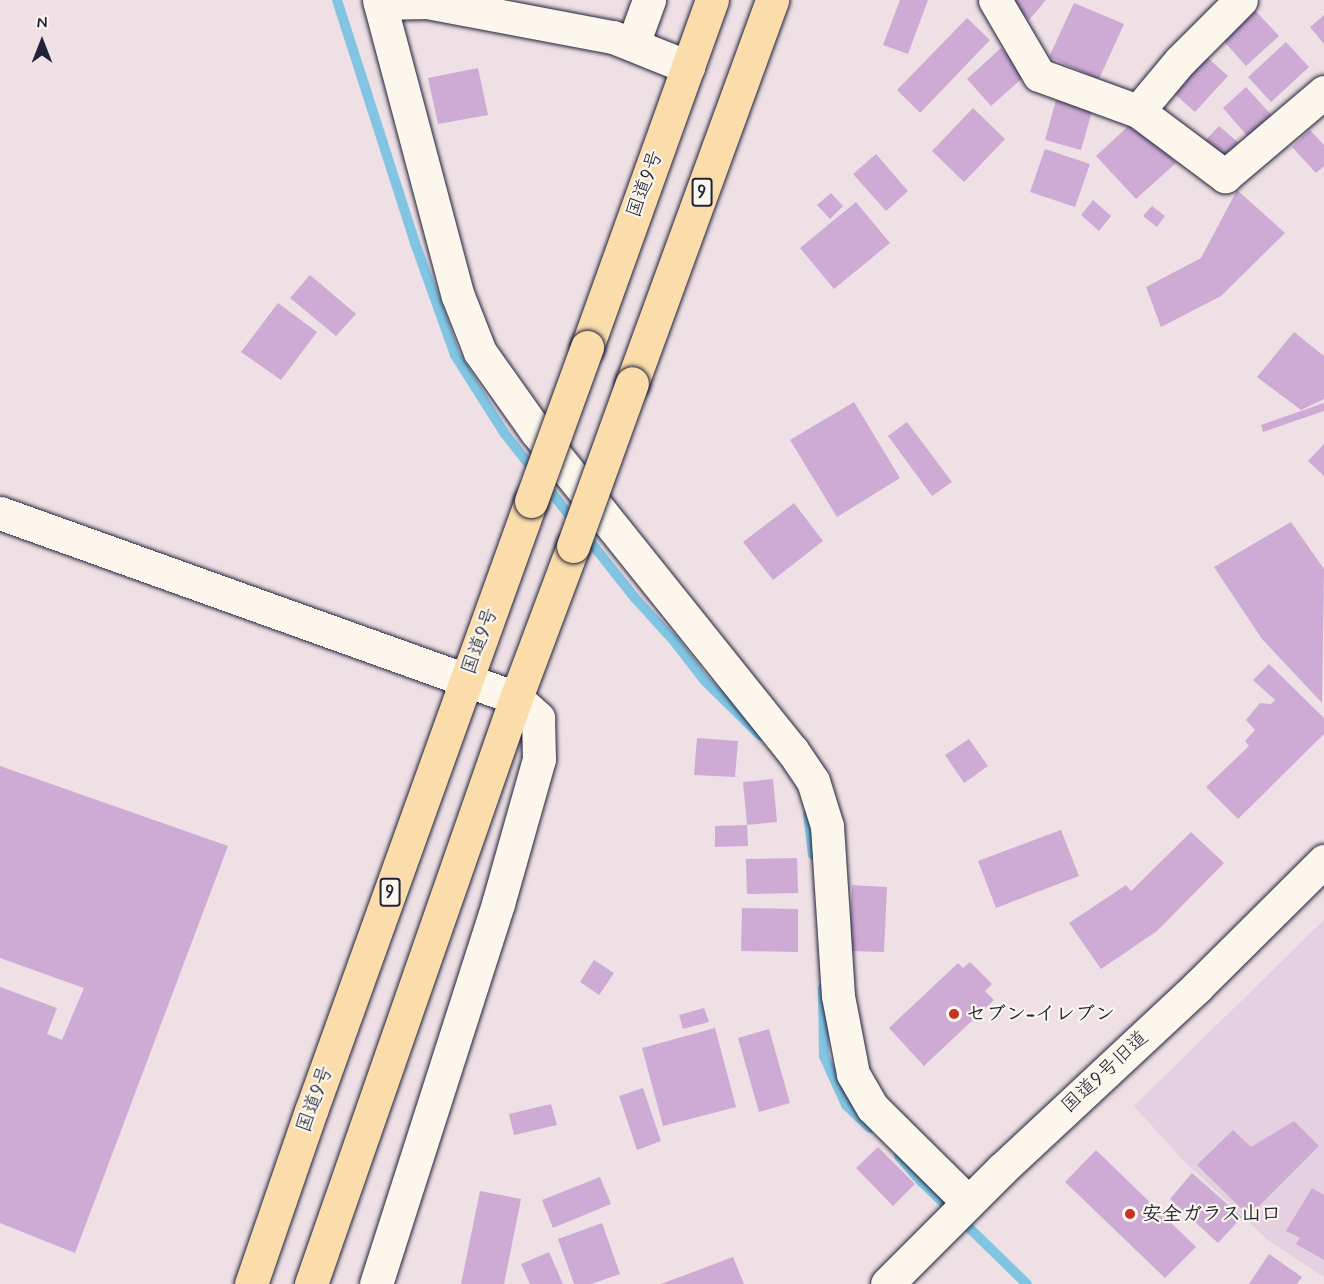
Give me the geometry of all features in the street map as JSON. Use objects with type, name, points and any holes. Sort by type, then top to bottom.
[{"type":"highway","name":"国道9号","points":[[251,1284],[712,0]]},
{"type":"highway","name":"9","points":[[311,1284],[516,698],[772,0]]},
{"type":"street","points":[[633,45],[649,0]]},
{"type":"street","points":[[995,0],[1038,75],[1138,111],[1225,176],[1324,92]]},
{"type":"street","points":[[1138,111],[1180,61],[1241,0]]},
{"type":"street","points":[[688,67],[613,37],[428,2],[380,1],[458,296],[480,352],[536,431],[792,750],[813,781],[827,826],[838,996],[853,1074],[873,1108],[968,1202]]},
{"type":"street","points":[[0,513],[516,698],[538,718],[539,759],[498,904],[376,1284]]},
{"type":"street","name":"国道9号旧道","points":[[887,1284],[968,1202],[1197,987],[1324,861]]},
{"type":"shaded area","points":[[1324,920],[1324,1277],[1268,1240],[1182,1159],[1134,1106]]},
{"type":"building","points":[[900,0],[928,0],[908,54],[883,45]]},
{"type":"building","points":[[1005,0],[1046,0],[1029,20]]},
{"type":"building","points":[[1074,3],[1124,24],[1099,79],[1049,57]]},
{"type":"building","points":[[1252,7],[1279,36],[1246,66],[1220,37]]},
{"type":"building","points":[[1324,15],[1324,44],[1310,27]]},
{"type":"building","points":[[967,18],[990,40],[920,113],[897,90]]},
{"type":"building","points":[[1286,42],[1309,67],[1271,102],[1248,77]]},
{"type":"building","points":[[1001,48],[1026,75],[991,106],[967,79]]},
{"type":"building","points":[[1201,52],[1228,76],[1195,112],[1168,88]]},
{"type":"building","points":[[478,68],[488,115],[438,124],[428,78]]},
{"type":"building","points":[[1246,87],[1274,118],[1250,139],[1223,108]]},
{"type":"building","points":[[1056,100],[1092,111],[1081,150],[1045,140]]},
{"type":"building","points":[[973,108],[1005,139],[964,182],[932,151]]},
{"type":"building","points":[[1136,119],[1176,163],[1136,199],[1096,156]]},
{"type":"building","points":[[1219,126],[1240,144],[1224,163],[1202,144]]},
{"type":"building","points":[[1310,130],[1324,145],[1324,166],[1316,173],[1292,147]]},
{"type":"building","points":[[1045,149],[1090,164],[1075,207],[1030,192]]},
{"type":"building","points":[[876,154],[908,191],[886,211],[853,174]]},
{"type":"building","points":[[1237,190],[1285,233],[1221,296],[1161,327],[1146,287],[1201,258]]},
{"type":"building","points":[[831,193],[843,206],[830,219],[817,205]]},
{"type":"building","points":[[1093,200],[1111,216],[1099,231],[1081,215]]},
{"type":"building","points":[[856,202],[890,243],[834,289],[800,248]]},
{"type":"building","points":[[1152,206],[1165,216],[1157,227],[1143,216]]},
{"type":"building","points":[[310,275],[356,314],[336,336],[290,298]]},
{"type":"building","points":[[278,303],[317,332],[281,380],[241,352]]},
{"type":"building","points":[[1294,332],[1324,356],[1324,399],[1301,410],[1257,377]]},
{"type":"building","points":[[854,402],[900,478],[837,517],[790,440]]},
{"type":"building","points":[[1324,403],[1324,411],[1263,432],[1261,425]]},
{"type":"building","points":[[907,422],[952,482],[932,496],[888,436]]},
{"type":"building","points":[[1324,444],[1324,476],[1308,461]]},
{"type":"building","points":[[794,503],[823,541],[773,580],[743,542]]},
{"type":"building","points":[[1291,522],[1324,569],[1322,703],[1262,639],[1214,567]]},
{"type":"building","points":[[1269,664],[1324,718],[1324,734],[1238,819],[1206,787],[1249,746],[1245,741],[1255,730],[1246,720],[1260,703],[1271,704],[1275,700],[1253,680]]},
{"type":"building","points":[[697,738],[738,741],[735,777],[694,775]]},
{"type":"building","points":[[969,739],[988,766],[964,783],[945,755]]},
{"type":"building","points":[[0,766],[228,846],[75,1253],[0,1223],[0,987],[57,1008],[47,1034],[62,1040],[84,988],[0,958]]},
{"type":"building","points":[[773,779],[777,822],[747,825],[743,782]]},
{"type":"building","points":[[747,825],[748,846],[715,847],[715,826]]},
{"type":"building","points":[[1061,830],[1079,876],[996,908],[978,861]]},
{"type":"building","points":[[1191,832],[1224,863],[1157,931],[1101,969],[1069,923],[1126,885],[1131,891]]},
{"type":"building","points":[[797,858],[798,893],[747,894],[746,859]]},
{"type":"building","points":[[852,885],[887,887],[884,952],[850,951]]},
{"type":"building","points":[[742,908],[798,909],[798,952],[741,951]]},
{"type":"building","points":[[594,960],[614,973],[599,995],[580,982]]},
{"type":"building","points":[[970,962],[992,984],[985,991],[994,1000],[924,1066],[889,1028],[958,963],[963,968]]},
{"type":"building","points":[[704,1008],[709,1022],[683,1029],[679,1015]]},
{"type":"building","points":[[715,1028],[736,1107],[663,1126],[642,1048]]},
{"type":"building","points":[[769,1029],[790,1103],[759,1112],[738,1038]]},
{"type":"building","points":[[643,1088],[661,1141],[637,1150],[619,1096]]},
{"type":"building","points":[[551,1104],[557,1125],[514,1135],[509,1114]]},
{"type":"building","points":[[1294,1121],[1319,1146],[1249,1216],[1197,1165],[1233,1130],[1251,1147]]},
{"type":"building","points":[[878,1147],[915,1184],[893,1206],[856,1168]]},
{"type":"building","name":"安全ガラス山口","points":[[1096,1150],[1196,1247],[1165,1278],[1065,1182]]},
{"type":"building","points":[[1192,1173],[1242,1217],[1218,1243],[1170,1199]]},
{"type":"building","points":[[600,1177],[611,1204],[553,1228],[542,1200]]},
{"type":"building","points":[[1312,1188],[1324,1195],[1324,1260],[1296,1244],[1300,1238],[1286,1231]]},
{"type":"building","points":[[480,1191],[521,1199],[504,1284],[461,1284]]},
{"type":"building","points":[[602,1223],[620,1274],[591,1284],[574,1284],[558,1239]]},
{"type":"building","points":[[549,1252],[563,1284],[530,1284],[521,1264]]},
{"type":"building","points":[[1269,1254],[1302,1277],[1297,1284],[1249,1284]]},
{"type":"building","points":[[733,1257],[744,1284],[661,1284]]},
{"type":"waterway","points":[[337,0],[415,243],[455,355],[505,434],[635,598],[674,641],[705,681],[761,736]]},
{"type":"waterway","points":[[808,814],[813,855]]},
{"type":"waterway","points":[[823,988],[824,1056],[846,1105],[870,1128]]},
{"type":"waterway","points":[[899,1156],[922,1182],[1027,1284]]},
{"type":"place","name":"セブン-イレブン","points":[[954,1014]]},
{"type":"place","name":"安全ガラス山口","points":[[1130,1214]]}]
